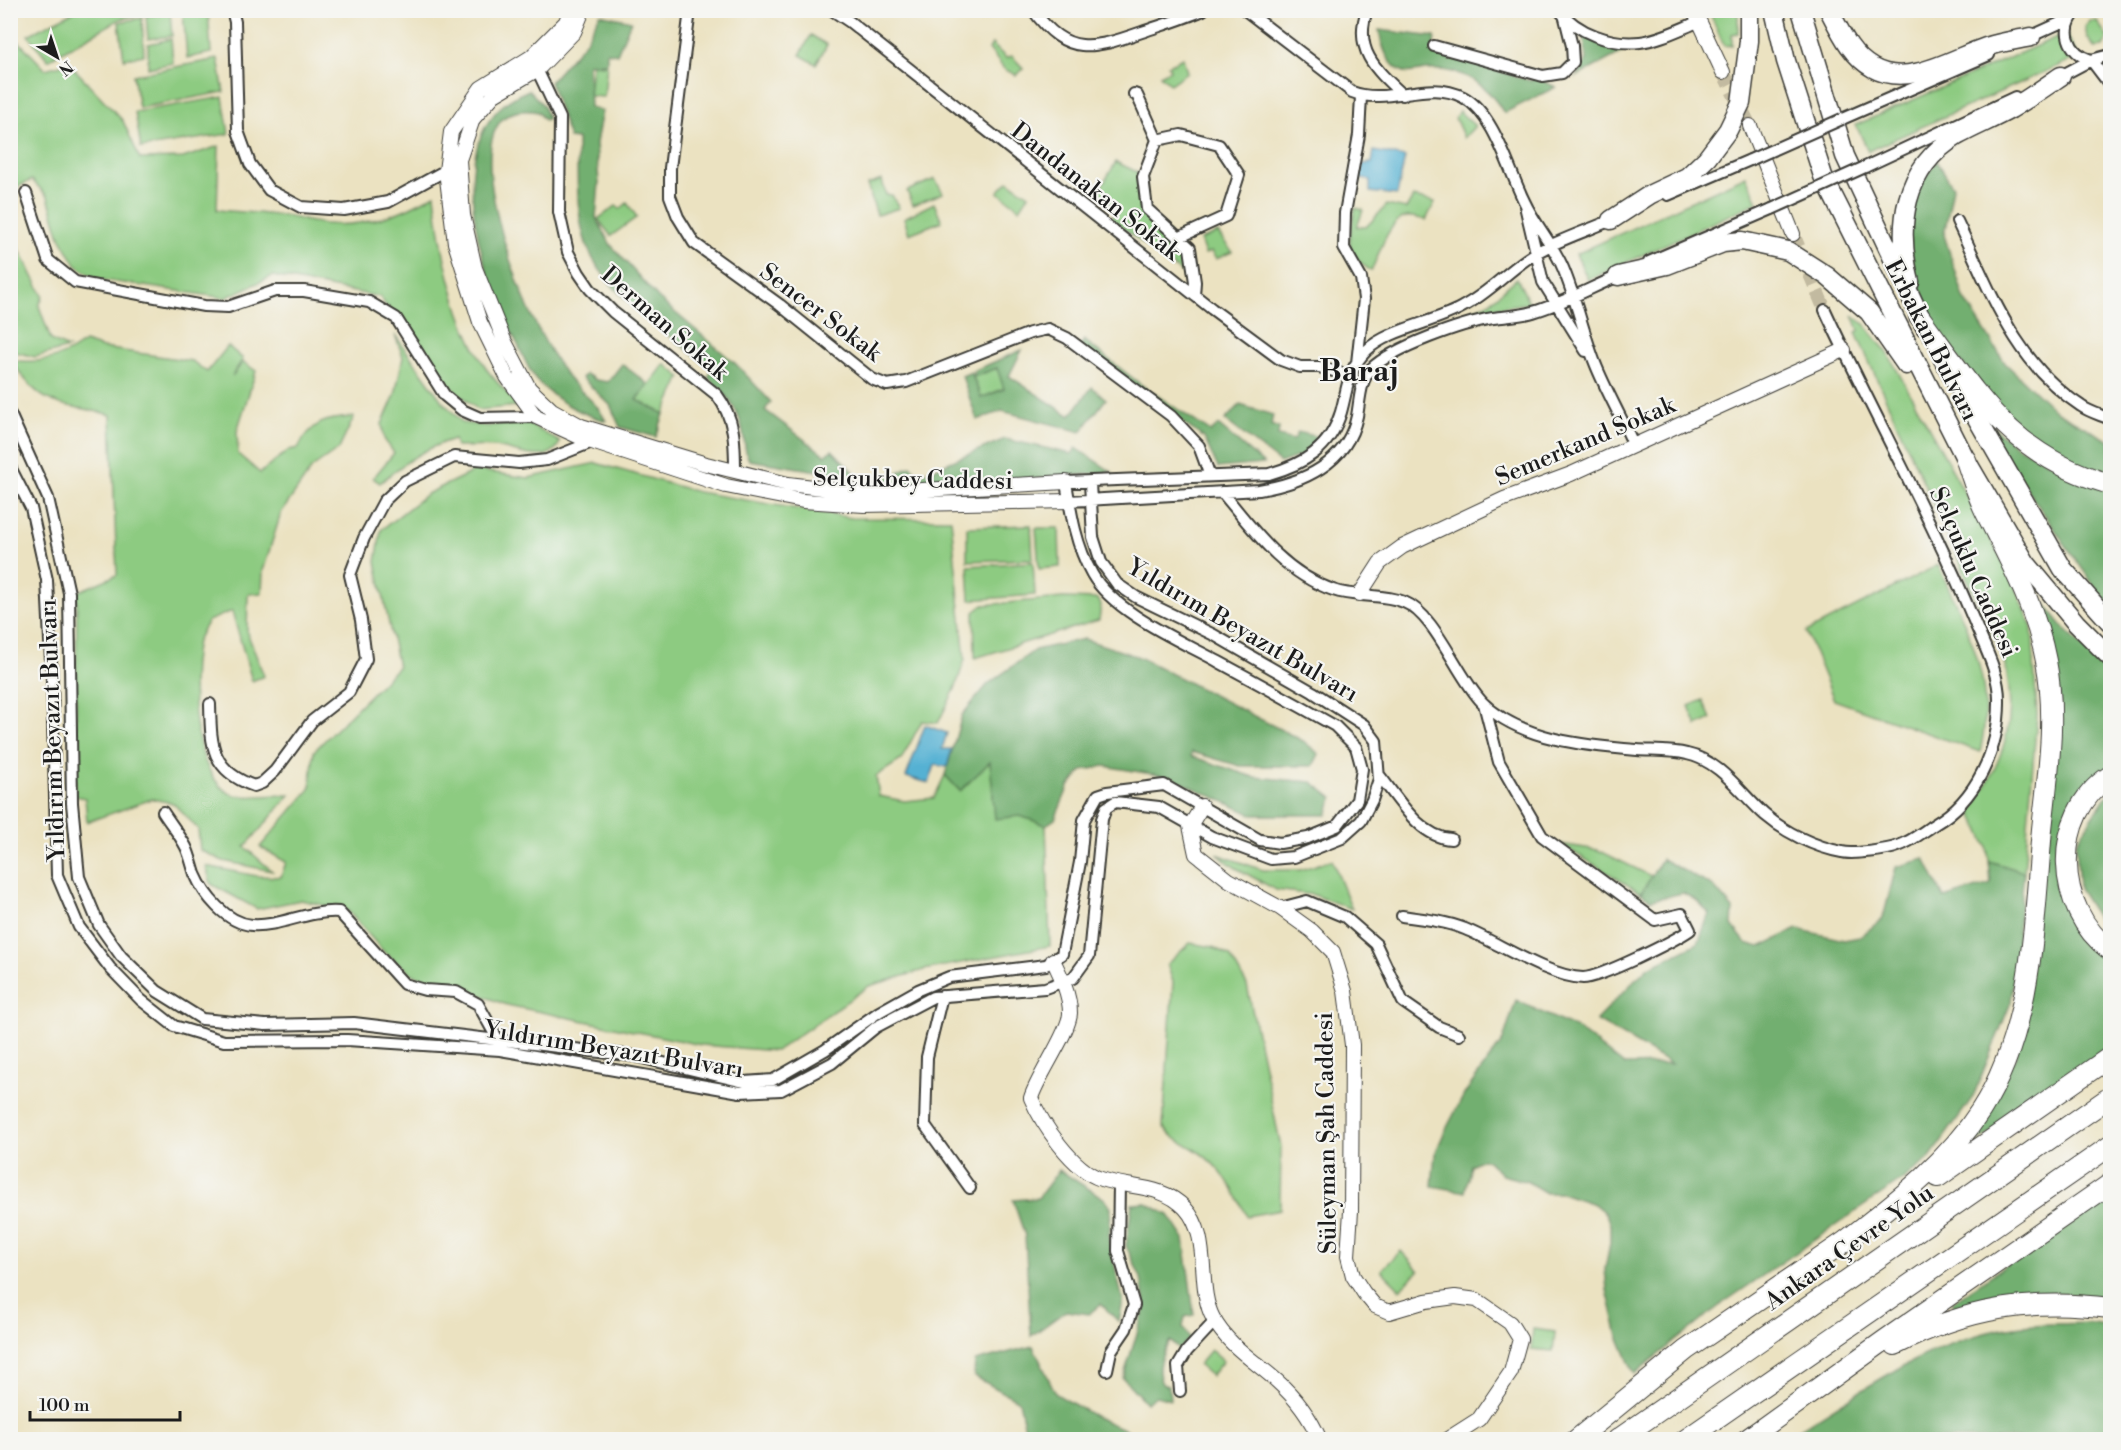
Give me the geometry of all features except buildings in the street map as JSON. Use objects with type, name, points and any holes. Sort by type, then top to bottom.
[{"type":"highway","points":[[1611,220],[1651,194],[1688,177],[1707,158],[1728,130],[1741,103],[1749,41],[1749,10]]},
{"type":"highway","name":"Erbakan Bulvarı","points":[[1774,10],[1786,61],[1823,176],[1966,460],[2031,569],[2076,623],[2110,657]]},
{"type":"highway","name":"Erbakan Bulvarı","points":[[1801,10],[1845,156],[1919,316],[2063,568],[2110,622]]},
{"type":"highway","points":[[1829,10],[1847,44],[1873,69],[1899,75],[1922,71],[1988,46],[2031,37]]},
{"type":"highway","points":[[2061,76],[2011,109],[1956,137],[1938,150],[1918,177],[1904,207],[1902,237],[1919,316],[1982,402],[2013,434],[2054,462],[2110,484]]},
{"type":"highway","points":[[1618,276],[1667,265],[1723,243],[1742,241],[1788,251],[1827,276],[1869,312],[1892,342],[1966,460],[1986,513],[2020,580],[2047,663],[2050,739],[2027,973],[2008,1054],[1982,1109],[1936,1166],[1838,1247]]},
{"type":"highway","points":[[2110,776],[2091,794],[2076,818],[2068,841],[2067,866],[2071,894],[2080,917],[2097,939],[2110,950]]},
{"type":"highway","points":[[1576,1440],[1686,1350],[2110,1057]]},
{"type":"highway","name":"Ankara Çevre Yolu","points":[[1617,1440],[2110,1097]]},
{"type":"highway","points":[[1685,1440],[2110,1146]]},
{"type":"highway","points":[[1746,1440],[1885,1340],[2110,1184]]},
{"type":"highway","points":[[1746,1440],[1891,1347],[1961,1316],[2000,1308],[2041,1304],[2110,1308]]},
{"type":"street","points":[[232,10],[235,22],[238,131],[250,164],[268,190],[300,207],[344,210],[388,202],[446,171],[459,160]]},
{"type":"street","name":"Selçukbey Caddesi","points":[[570,10],[566,22],[534,63],[481,88],[451,132],[446,171],[455,243],[480,322],[507,377],[536,417],[592,442],[610,442],[788,484],[839,490],[968,489],[1066,482],[1090,483],[1269,474],[1294,467],[1310,458],[1334,431],[1341,411],[1348,375],[1368,349],[1381,341],[1464,307],[1535,254],[1550,246],[2031,37],[2073,13]]},
{"type":"street","name":"Selçukbey Caddesi","points":[[583,10],[574,32],[494,95],[473,119],[459,160],[463,215],[475,268],[516,365],[529,388],[552,410],[610,442],[726,486],[803,501],[864,505],[1069,501],[1222,492],[1287,485],[1322,468],[1346,442],[1356,419],[1364,379],[1371,369]]},
{"type":"street","name":"Sencer Sokak","points":[[690,10],[670,168],[669,196],[678,217],[694,243],[780,305],[872,379],[887,385],[906,382],[1030,333],[1048,329],[1067,338],[1171,416],[1199,446],[1210,476]]},
{"type":"street","name":"Dandanakan Sokak","points":[[832,10],[850,21],[1194,295],[1281,360],[1300,367],[1319,367],[1348,375]]},
{"type":"street","points":[[1033,10],[1050,32],[1061,39],[1073,44],[1091,46],[1113,42],[1203,10]]},
{"type":"street","points":[[1245,10],[1344,87],[1362,96],[1380,98],[1420,90],[1447,90],[1465,97],[1486,116],[1525,204],[1562,266],[1596,366],[1635,446]]},
{"type":"street","points":[[1367,10],[1363,22],[1364,45],[1370,62],[1402,95]]},
{"type":"street","points":[[2073,13],[2068,26],[2069,44],[2082,57],[2091,60],[2110,85]]},
{"type":"street","points":[[1562,14],[1598,37],[1641,42],[1696,16],[1724,72]]},
{"type":"street","points":[[1434,46],[1543,76],[1562,73],[1573,62],[1572,46],[1562,14]]},
{"type":"street","points":[[1348,375],[1371,369],[1383,360],[1450,329],[1494,318],[1531,313],[1555,305],[1865,167],[2091,60],[2110,56]]},
{"type":"street","name":"Derman Sokak","points":[[534,63],[560,118],[559,212],[568,252],[590,289],[613,312],[717,395],[728,409],[735,439],[735,471]]},
{"type":"street","points":[[1134,94],[1137,95],[1147,114],[1157,140],[1143,177],[1147,210],[1190,248],[1195,282],[1194,295]]},
{"type":"street","points":[[1357,363],[1364,299],[1361,278],[1344,248],[1345,213],[1359,135],[1362,96]]},
{"type":"street","points":[[1750,126],[1793,234]]},
{"type":"street","points":[[1157,140],[1181,135],[1220,145],[1239,175],[1226,216],[1178,238]]},
{"type":"street","points":[[26,193],[48,260],[75,282],[204,306],[228,307],[275,291],[304,291],[369,302],[396,318],[445,396],[462,410],[480,418],[536,417]]},
{"type":"street","points":[[1525,204],[1543,282],[1555,305],[1596,366]]},
{"type":"street","points":[[1957,221],[2016,341],[2052,383],[2082,407],[2110,419]]},
{"type":"street","name":"Selçuklu Caddesi","points":[[1222,492],[1268,548],[1299,573],[1336,591],[1405,602],[1425,617],[1459,673],[1484,704],[1504,719],[1542,735],[1607,747],[1689,754],[1734,782],[1765,815],[1794,836],[1845,854],[1898,846],[1941,821],[1968,798],[1984,770],[2000,701],[1994,670],[1962,593],[1825,310]]},
{"type":"street","name":"Semerkand Sokak","points":[[1360,594],[1380,563],[1402,547],[1504,499],[1635,446],[1844,350]]},
{"type":"street","name":"Yıldırım Beyazıt Bulvarı","points":[[10,414],[48,498],[69,593],[72,803],[79,877],[99,925],[121,956],[157,991],[202,1019],[265,1025],[354,1023],[633,1056],[744,1082],[773,1080],[825,1050],[879,1012],[918,990],[949,978],[1046,965],[1062,954],[1080,862],[1084,820],[1098,795],[1122,789],[1164,785],[1260,840],[1280,843],[1308,838],[1337,826],[1357,800],[1362,769],[1356,747],[1335,726],[1170,635],[1112,597],[1092,575],[1084,557],[1071,519],[1066,482]]},
{"type":"street","points":[[210,704],[211,747],[219,760],[239,780],[254,786],[262,783],[275,771],[312,721],[349,692],[366,659],[361,620],[350,575],[364,538],[384,501],[405,481],[454,457],[519,462],[548,460],[592,442]]},
{"type":"street","name":"Yıldırım Beyazıt Bulvarı","points":[[10,467],[31,508],[46,580],[52,681],[57,875],[79,927],[110,968],[141,1000],[174,1026],[224,1041],[347,1040],[500,1050],[740,1092],[781,1090],[832,1063],[876,1027],[933,997],[1045,988],[1072,978],[1089,956],[1102,819],[1106,808],[1115,802],[1159,807],[1212,837],[1271,859],[1294,857],[1342,838],[1360,821],[1372,800],[1379,775],[1376,741],[1364,725],[1214,635],[1136,597],[1117,584],[1101,562],[1093,537],[1090,483]]},
{"type":"street","points":[[1402,916],[1439,921],[1465,929],[1544,968],[1583,978],[1670,944],[1690,930],[1682,914],[1654,920],[1542,836],[1499,762],[1484,704]]},
{"type":"street","points":[[1379,775],[1415,820],[1438,838],[1451,839]]},
{"type":"street","points":[[1190,826],[1202,806]]},
{"type":"street","points":[[163,812],[186,846],[202,886],[215,905],[230,916],[251,925],[281,921],[319,910],[339,912],[404,984],[425,990],[456,992],[478,1004],[498,1040]]},
{"type":"street","name":"Süleyman Şah Caddesi","points":[[1190,826],[1196,854],[1230,880],[1280,908],[1312,931],[1333,952],[1345,991],[1352,1045],[1351,1211],[1348,1256],[1353,1276],[1375,1306],[1389,1312],[1426,1300],[1455,1297],[1477,1300],[1510,1323],[1520,1339],[1511,1372],[1479,1419],[1446,1440]]},
{"type":"street","points":[[1280,908],[1307,901],[1346,917],[1376,944],[1403,1002],[1438,1027],[1459,1035]]},
{"type":"street","points":[[1053,960],[1063,981],[1070,1015],[1054,1053],[1035,1083],[1031,1098],[1041,1123],[1082,1169],[1100,1179],[1162,1191],[1186,1209],[1198,1234],[1215,1321],[1226,1338],[1278,1382],[1310,1416],[1320,1440]]},
{"type":"street","points":[[942,996],[927,1057],[925,1125],[970,1188]]},
{"type":"street","points":[[1107,1370],[1111,1351],[1126,1329],[1134,1305],[1118,1251],[1119,1183]]},
{"type":"street","points":[[1180,1391],[1178,1366],[1187,1351],[1215,1321]]},
{"type":"green space","points":[[208,10],[211,53],[187,58],[183,12]]},
{"type":"green space","points":[[75,11],[159,11],[120,19],[48,60],[28,35]]},
{"type":"green space","points":[[1709,11],[1738,11],[1738,33],[1732,34],[1732,45],[1724,46]]},
{"type":"green space","points":[[170,12],[172,36],[148,39],[146,16]]},
{"type":"green space","points":[[600,14],[631,21],[617,54],[607,52],[607,63],[588,64],[590,107],[602,111],[596,143],[599,183],[596,218],[611,245],[658,298],[736,364],[771,402],[765,410],[825,455],[832,450],[860,478],[749,460],[741,424],[735,409],[708,378],[712,368],[644,316],[612,286],[590,253],[581,226],[579,211],[577,139],[569,138],[550,82],[585,42]]},
{"type":"green space","points":[[142,18],[144,55],[124,59],[119,22]]},
{"type":"green space","points":[[2090,21],[2097,21],[2108,38],[2103,47],[2095,48],[2087,37],[2085,27]]},
{"type":"green space","points":[[1379,30],[1435,37],[1433,51],[1531,81],[1534,77],[1556,87],[1504,113],[1489,93],[1462,75],[1440,70],[1404,72],[1398,69],[1386,55]]},
{"type":"green space","points":[[10,32],[45,69],[69,63],[123,121],[140,159],[183,158],[219,146],[217,210],[277,215],[345,225],[392,215],[435,194],[445,263],[466,330],[488,371],[519,406],[478,410],[450,386],[418,339],[415,346],[380,297],[273,276],[225,298],[96,279],[76,265],[60,237],[48,197],[32,180],[11,190]]},
{"type":"green space","points":[[2066,33],[2078,57],[1868,151],[1856,125]]},
{"type":"green space","points":[[1583,34],[1608,45],[1628,49],[1576,77],[1587,59]]},
{"type":"green space","points":[[811,35],[827,45],[816,64],[800,55]]},
{"type":"green space","points":[[171,39],[173,63],[148,68],[148,44]]},
{"type":"green space","points":[[992,44],[1006,58],[1012,56],[1024,69],[1016,75],[1004,69],[989,49]]},
{"type":"green space","points":[[1183,58],[1187,72],[1170,84],[1160,75],[1170,70],[1168,65]]},
{"type":"green space","points":[[218,59],[224,92],[139,108],[133,75]]},
{"type":"green space","points":[[592,64],[607,65],[604,97],[589,96]]},
{"type":"green space","points":[[529,90],[543,105],[548,119],[544,120],[538,112],[509,115],[494,134],[490,164],[494,202],[518,281],[541,334],[563,371],[594,404],[606,421],[562,402],[535,379],[503,314],[479,243],[473,205],[473,169],[481,136],[499,109]]},
{"type":"green space","points":[[223,97],[229,134],[141,148],[135,112]]},
{"type":"green space","points":[[1459,111],[1475,126],[1464,138],[1455,118]]},
{"type":"green space","points":[[1937,161],[1953,187],[1944,235],[1964,298],[2005,363],[2057,412],[2110,441],[2110,477],[2033,445],[1936,333],[1915,273],[1907,228],[1918,187]]},
{"type":"green space","points":[[1116,162],[1137,172],[1144,212],[1185,249],[1190,271],[1186,276],[1111,219],[1117,210],[1097,194]]},
{"type":"green space","points":[[1746,176],[1758,202],[1588,280],[1576,254]]},
{"type":"green space","points":[[935,179],[943,193],[913,205],[907,191]]},
{"type":"green space","points":[[882,180],[886,195],[892,195],[899,208],[877,215],[867,185]]},
{"type":"green space","points":[[1008,181],[1029,195],[1020,209],[998,192]]},
{"type":"green space","points":[[1413,197],[1435,202],[1426,220],[1407,217],[1394,224],[1371,271],[1361,264],[1351,250],[1350,236],[1355,208],[1363,210],[1357,227],[1366,227],[1387,205],[1406,209]]},
{"type":"green space","points":[[627,203],[637,217],[611,236],[598,219],[616,206],[620,209]]},
{"type":"green space","points":[[934,203],[942,221],[909,234],[904,218]]},
{"type":"green space","points":[[10,214],[16,243],[43,296],[39,306],[51,340],[68,348],[35,357],[11,351]]},
{"type":"green space","points":[[1218,233],[1232,252],[1216,259],[1211,252],[1205,254],[1200,240]]},
{"type":"green space","points":[[1517,278],[1529,303],[1494,308],[1404,345],[1401,343],[1490,302]]},
{"type":"green space","points":[[1853,315],[1865,325],[1887,352],[2012,578],[2032,628],[2037,715],[2024,872],[1989,861],[1987,847],[1971,811],[1992,774],[2006,738],[2010,700],[2003,658],[1856,333],[1859,330]]},
{"type":"green space","points":[[395,335],[442,401],[463,423],[487,426],[524,421],[560,442],[555,450],[540,456],[495,447],[456,447],[454,439],[415,457],[380,483],[373,478],[394,453],[384,439],[382,424],[395,395],[403,357]]},
{"type":"green space","points":[[1084,340],[1139,383],[1211,432],[1218,425],[1264,464],[1218,468],[1204,438],[1079,348]]},
{"type":"green space","points":[[84,342],[103,348],[192,361],[207,372],[228,346],[243,359],[232,376],[243,362],[256,371],[237,431],[238,454],[260,473],[289,450],[298,448],[309,432],[320,423],[354,417],[339,449],[312,468],[281,513],[263,571],[262,593],[248,594],[247,632],[264,676],[252,681],[232,611],[208,621],[196,646],[193,682],[196,724],[206,763],[215,779],[226,791],[239,796],[290,795],[245,847],[272,871],[223,861],[200,850],[198,829],[173,803],[152,799],[87,822],[85,798],[75,796],[77,592],[117,575],[111,415],[65,405],[43,397],[33,389],[11,360],[40,361],[58,357]]},
{"type":"green space","points":[[1022,350],[1009,376],[1070,416],[1092,387],[1106,399],[1081,432],[1002,411],[977,420],[962,376],[971,372],[981,398],[1004,389],[997,368],[975,376],[973,371]]},
{"type":"green space","points":[[622,364],[648,384],[637,400],[664,414],[656,437],[620,427],[610,405],[582,378],[586,374],[596,380],[608,382]]},
{"type":"green space","points":[[665,364],[681,377],[664,414],[637,400]]},
{"type":"green space","points":[[997,368],[1005,388],[981,398],[973,377]]},
{"type":"green space","points":[[1240,405],[1273,415],[1271,425],[1279,428],[1278,436],[1294,440],[1298,432],[1327,439],[1312,452],[1280,463],[1225,420]]},
{"type":"green space","points":[[1993,427],[2016,446],[2110,492],[2110,605],[2099,593],[1987,432]]},
{"type":"green space","points":[[1005,439],[1072,454],[1076,448],[1112,472],[968,483],[882,483],[884,479],[911,466],[919,475]]},
{"type":"green space","points":[[596,463],[698,492],[852,518],[951,519],[965,659],[955,689],[938,723],[922,721],[901,760],[876,776],[879,796],[904,801],[934,798],[945,775],[960,791],[990,761],[1020,816],[1046,825],[1050,946],[924,970],[869,986],[776,1051],[701,1045],[507,1005],[459,987],[414,975],[384,952],[348,911],[301,900],[257,909],[211,884],[206,866],[257,876],[281,877],[286,862],[260,847],[310,789],[314,751],[398,667],[376,562],[381,530],[427,494],[476,470],[528,478]]},
{"type":"green space","points":[[1031,525],[1033,559],[967,561],[967,527]]},
{"type":"green space","points":[[1036,528],[1059,528],[1060,567],[1039,569]]},
{"type":"green space","points":[[1033,562],[1035,595],[970,600],[968,566]]},
{"type":"green space","points":[[1938,565],[1969,633],[1982,678],[1985,701],[1980,752],[1834,700],[1806,632]]},
{"type":"green space","points":[[2038,595],[2068,633],[2110,670],[2110,767],[2077,792],[2064,818],[2060,886],[2074,929],[2110,963],[2110,1048],[1976,1143],[1970,1136],[2016,1056],[2060,701],[2052,640]]},
{"type":"green space","points":[[1063,598],[1098,599],[1101,605],[1099,620],[975,658],[974,612],[983,605]]},
{"type":"green space","points":[[1084,639],[1139,657],[1303,741],[1319,754],[1313,766],[1240,766],[1192,752],[1191,756],[1253,777],[1312,782],[1333,798],[1327,815],[1253,815],[1170,777],[1104,766],[1082,771],[1069,786],[1055,819],[1046,825],[1020,816],[995,819],[990,762],[960,791],[945,775],[962,715],[988,684],[1035,650]]},
{"type":"green space","points":[[1703,700],[1711,719],[1697,726],[1689,706]]},
{"type":"green space","points":[[2110,794],[2110,938],[2079,889],[2076,843],[2105,798]]},
{"type":"green space","points":[[1560,844],[1598,850],[1653,877],[1641,893]]},
{"type":"green space","points":[[1217,854],[1263,870],[1300,870],[1332,860],[1352,909],[1314,895],[1276,890],[1236,868]]},
{"type":"green space","points":[[1662,859],[1714,887],[1733,909],[1732,925],[1746,943],[1760,947],[1797,929],[1844,940],[1860,937],[1883,918],[1896,867],[1925,859],[1944,898],[1991,884],[1989,861],[2024,872],[2011,1002],[1973,1097],[1928,1160],[1723,1303],[1634,1374],[1618,1336],[1607,1290],[1605,1269],[1610,1243],[1610,1225],[1606,1214],[1594,1204],[1561,1193],[1546,1193],[1528,1182],[1502,1175],[1488,1161],[1482,1159],[1471,1165],[1465,1192],[1432,1186],[1435,1154],[1444,1133],[1465,1093],[1503,1040],[1516,1000],[1579,1030],[1624,1065],[1671,1064],[1596,1020],[1647,968],[1698,943],[1709,914],[1699,902],[1683,893],[1651,900],[1641,893]]},
{"type":"green space","points":[[1190,943],[1213,947],[1230,956],[1247,985],[1281,1147],[1280,1210],[1247,1216],[1220,1171],[1196,1150],[1167,1132],[1163,1126],[1173,982],[1167,964]]},
{"type":"green space","points":[[1059,1170],[1105,1199],[1111,1208],[1109,1241],[1123,1301],[1119,1322],[1101,1304],[1089,1314],[1066,1311],[1031,1336],[1025,1236],[1013,1200],[1038,1198]]},
{"type":"green space","points":[[2110,1194],[2110,1299],[2032,1293],[1991,1297],[1956,1309],[1951,1303]]},
{"type":"green space","points":[[1146,1203],[1169,1215],[1184,1238],[1194,1315],[1185,1317],[1183,1327],[1190,1338],[1179,1349],[1170,1341],[1160,1362],[1160,1378],[1162,1384],[1169,1386],[1170,1400],[1156,1396],[1146,1403],[1123,1378],[1145,1308],[1141,1278],[1126,1246],[1132,1204]]},
{"type":"green space","points":[[1401,1251],[1419,1271],[1400,1289],[1381,1270]]},
{"type":"green space","points":[[2093,1323],[2110,1326],[2110,1428],[2094,1439],[1784,1439],[1888,1374],[1943,1347],[2013,1327]]},
{"type":"green space","points":[[1533,1329],[1555,1332],[1553,1351],[1531,1349]]},
{"type":"green space","points":[[1033,1346],[1056,1394],[1096,1417],[1146,1439],[1027,1439],[1019,1401],[974,1376],[975,1361]]},
{"type":"green space","points":[[1211,1350],[1223,1361],[1211,1376],[1198,1365]]},
{"type":"water","points":[[1374,151],[1405,157],[1397,195],[1370,192],[1370,180],[1360,179],[1362,164],[1372,163]]},
{"type":"water","points":[[925,725],[947,733],[942,749],[952,749],[947,767],[935,765],[929,783],[906,777]]},
{"type":"tunnel","points":[[1723,72],[1750,126]]},
{"type":"tunnel","points":[[1793,234],[1825,310]]},
{"type":"district","name":"Baraj","points":[[1359,371]]}]
